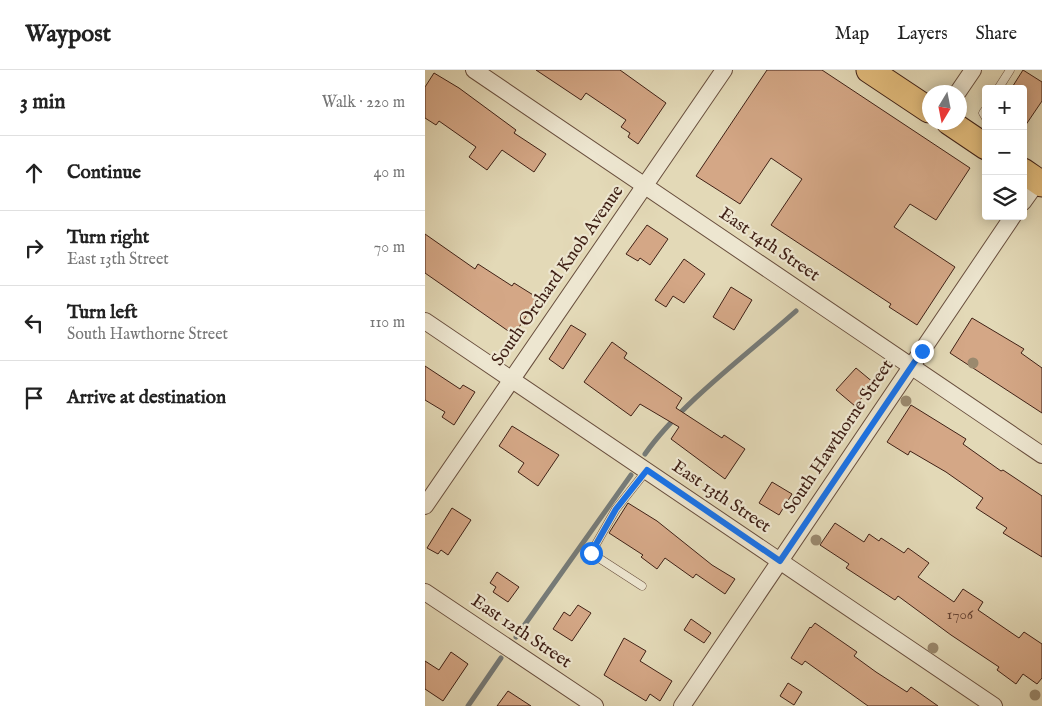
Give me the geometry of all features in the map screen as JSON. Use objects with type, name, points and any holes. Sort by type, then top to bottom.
[{"type":"main road","points":[[869,70],[922,105]]},
{"type":"main road","points":[[963,130],[982,141]]},
{"type":"street","name":"East 14th Street","points":[[474,70],[1042,455]]},
{"type":"street","name":"South Orchard Knob Avenue","points":[[425,506],[724,70]]},
{"type":"street","points":[[963,85],[973,70]]},
{"type":"street","points":[[1027,194],[1034,179]]},
{"type":"street","name":"South Hawthorne Street","points":[[682,706],[1010,220]]},
{"type":"street","name":"East 13th Street","points":[[425,321],[994,706]]},
{"type":"street","name":"East 12th Street","points":[[425,592],[595,706]]},
{"type":"lane","points":[[1001,85],[1010,70]]},
{"type":"lane","points":[[642,586],[591,553],[616,509],[647,470]]},
{"type":"building","points":[[536,70],[620,70],[666,103],[638,144],[628,137],[630,133],[621,127],[626,120],[586,93],[581,100]]},
{"type":"building","points":[[767,70],[822,70],[970,168],[936,220],[910,204],[894,227],[955,267],[917,325],[889,307],[891,304],[771,225],[802,179],[771,158],[740,204],[696,176]]},
{"type":"building","points":[[1023,70],[1042,82],[1042,101],[1027,123],[1027,85],[1014,85]]},
{"type":"building","points":[[434,73],[459,88],[516,130],[514,133],[546,154],[534,172],[502,150],[487,170],[469,157],[476,147],[439,121],[436,125],[425,118],[425,87]]},
{"type":"building","points":[[647,225],[668,239],[650,265],[640,258],[638,261],[626,254]]},
{"type":"building","points":[[425,234],[475,269],[478,264],[512,286],[514,283],[538,298],[514,335],[425,273]]},
{"type":"building","points":[[684,259],[705,274],[684,303],[673,296],[666,307],[655,300]]},
{"type":"building","points":[[731,287],[752,300],[734,330],[713,317]]},
{"type":"building","points":[[972,318],[1024,349],[1021,353],[1042,368],[1042,413],[950,353]]},
{"type":"building","points":[[571,325],[586,334],[563,369],[549,359]]},
{"type":"building","points":[[612,342],[627,353],[624,358],[682,398],[676,408],[722,438],[724,435],[745,449],[725,479],[671,439],[679,427],[640,404],[631,416],[584,382]]},
{"type":"building","points":[[425,366],[460,389],[463,385],[475,392],[454,425],[442,417],[445,412],[425,400]]},
{"type":"building","points":[[856,368],[874,383],[855,406],[836,390]]},
{"type":"building","points":[[911,405],[966,439],[963,444],[1001,471],[1003,470],[1042,496],[1042,557],[1003,533],[1007,528],[976,508],[983,498],[946,472],[910,451],[908,455],[887,442]]},
{"type":"building","points":[[512,426],[559,455],[538,486],[518,472],[524,463],[499,446]]},
{"type":"building","points":[[772,482],[792,494],[779,515],[759,503]]},
{"type":"building","points":[[628,503],[657,521],[712,565],[735,579],[725,594],[696,574],[693,578],[665,558],[657,569],[641,557],[643,555],[609,533]]},
{"type":"building","points":[[452,508],[471,520],[448,555],[441,550],[438,554],[427,548]]},
{"type":"building","points":[[835,523],[864,542],[869,534],[879,541],[881,538],[904,553],[908,548],[929,563],[918,577],[954,602],[963,589],[983,602],[978,610],[1019,638],[1024,632],[1042,644],[1042,678],[1037,684],[1023,674],[1016,684],[997,670],[999,667],[898,596],[895,600],[846,568],[849,564],[820,545]]},
{"type":"building","points":[[497,572],[519,587],[508,602],[493,592],[496,587],[490,583]]},
{"type":"building","points":[[578,605],[591,613],[572,641],[553,629],[564,612],[570,616]]},
{"type":"building","points":[[691,619],[711,633],[704,643],[684,630]]},
{"type":"building","points":[[815,623],[857,652],[854,656],[876,672],[907,692],[911,687],[938,706],[868,706],[805,661],[802,665],[791,658],[810,627]]},
{"type":"building","points":[[624,638],[646,651],[640,661],[672,681],[660,701],[650,694],[646,701],[604,675]]},
{"type":"building","points":[[451,652],[468,664],[443,701],[425,689],[425,661],[439,670]]},
{"type":"building","points":[[788,683],[802,692],[794,705],[780,696]]},
{"type":"building","points":[[508,691],[531,706],[497,706]]},
{"type":"waterway","points":[[645,454],[696,397],[796,311]]},
{"type":"waterway","points":[[516,637],[631,475]]},
{"type":"waterway","points":[[468,706],[501,658]]},
{"type":"route","points":[[591,553],[600,534],[616,509],[647,470],[780,561],[922,351]]}]
